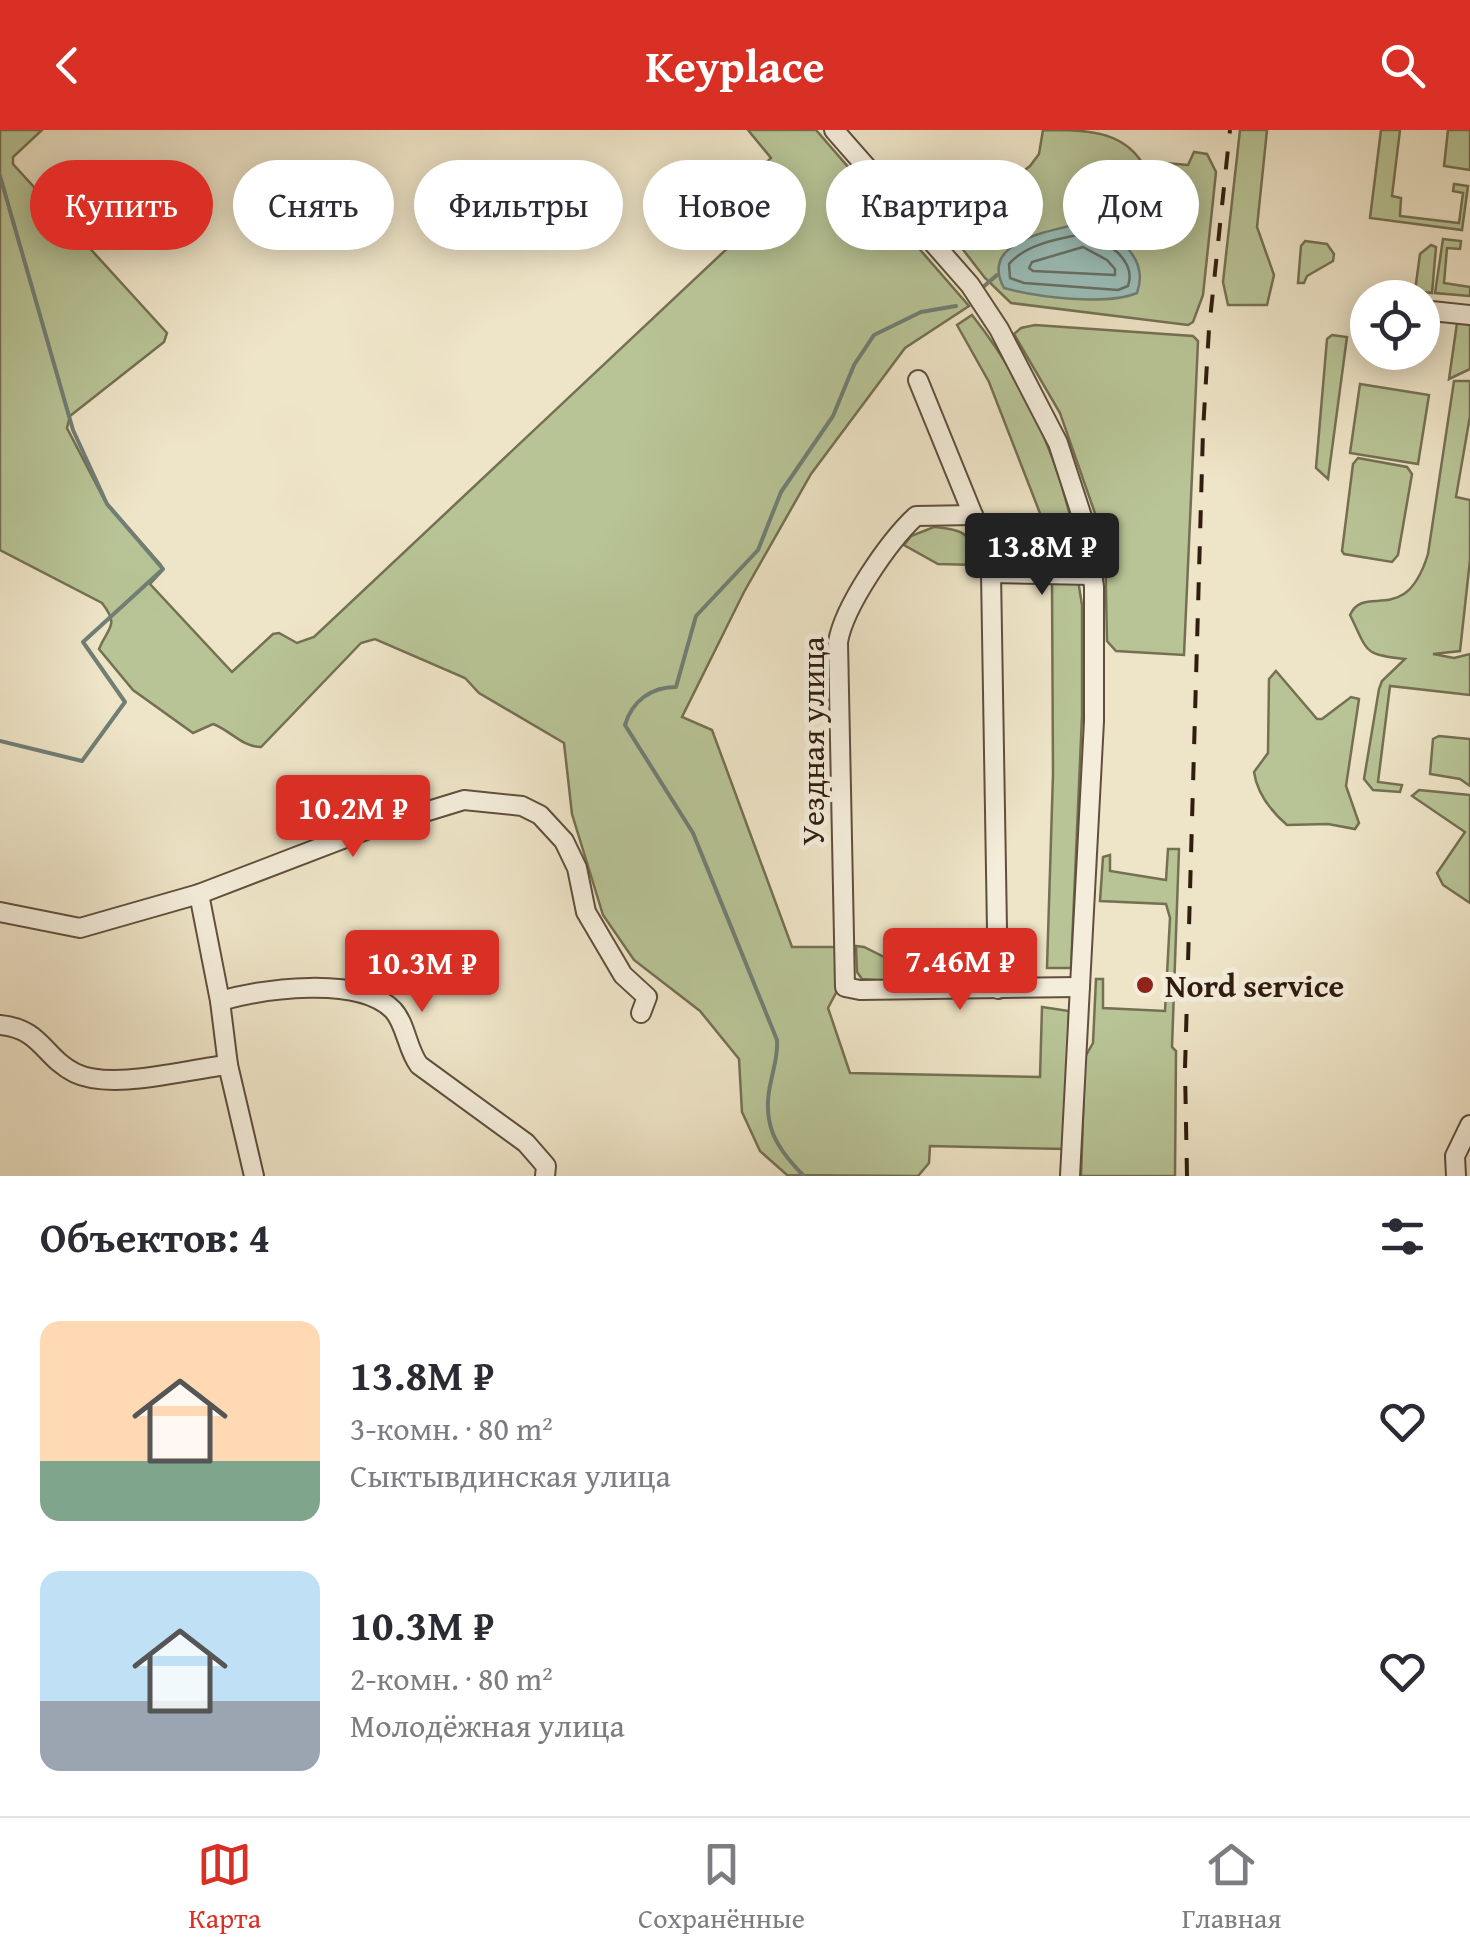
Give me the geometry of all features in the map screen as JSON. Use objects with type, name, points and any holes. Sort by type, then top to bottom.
[{"type":"street","points":[[834,130],[970,285],[999,329],[1032,386],[1064,456],[1086,529],[1093,576],[1094,721],[1070,1176]]},
{"type":"street","points":[[1440,312],[1470,315]]},
{"type":"street","points":[[918,380],[973,515],[991,573],[998,988],[1080,987]]},
{"type":"street","name":"Уездная улица","points":[[973,515],[916,516],[896,535],[841,624],[838,642],[845,987],[998,988]]},
{"type":"street","points":[[991,573],[1093,576]]},
{"type":"street","points":[[0,912],[80,928],[199,894],[366,830],[464,800],[522,806],[540,815],[564,841],[577,868],[586,912],[623,975],[648,997],[641,1012]]},
{"type":"street","points":[[199,894],[228,1065],[254,1176]]},
{"type":"street","points":[[220,1001],[260,990],[300,988],[343,990],[378,999],[395,1012],[419,1065],[526,1143],[546,1166],[545,1176]]},
{"type":"street","points":[[0,1025],[33,1034],[58,1062],[101,1082],[228,1065]]},
{"type":"street","points":[[1456,1176],[1455,1156],[1470,1125]]},
{"type":"green space","points":[[0,130],[42,130],[13,157],[13,164],[30,183],[30,250],[91,250],[167,333],[164,342],[70,416],[67,428],[105,501],[161,565],[162,571],[150,584],[232,672],[273,634],[279,633],[297,643],[314,637],[726,250],[806,250],[806,160],[769,160],[748,130],[816,130],[842,160],[826,160],[826,250],[920,250],[969,306],[905,348],[811,474],[744,592],[682,717],[712,730],[792,947],[838,947],[838,989],[828,1008],[850,1073],[1040,1077],[1042,1007],[1069,1011],[1065,1149],[930,1146],[929,1163],[918,1176],[787,1175],[760,1151],[742,1112],[739,1059],[700,1011],[634,960],[603,915],[572,814],[564,743],[479,693],[465,678],[375,639],[361,643],[261,747],[213,724],[193,733],[133,690],[99,649],[111,622],[102,603],[0,550]]},
{"type":"green space","points":[[1043,130],[1087,132],[1123,143],[1140,160],[1063,160],[1063,250],[1199,250],[1199,160],[1190,160],[1194,152],[1207,154],[1216,172],[1203,295],[1193,322],[1188,325],[1011,303],[985,278],[963,250],[1043,250],[1043,160],[1034,160]]},
{"type":"green space","points":[[1240,130],[1267,130],[1257,227],[1274,275],[1267,305],[1228,305],[1223,282]]},
{"type":"green space","points":[[1381,130],[1400,130],[1392,196],[1401,198],[1400,216],[1459,223],[1463,193],[1453,191],[1454,184],[1468,186],[1462,230],[1370,218]]},
{"type":"green space","points":[[1448,130],[1470,130],[1470,170],[1444,166]]},
{"type":"green space","points":[[1443,239],[1461,241],[1460,249],[1447,248],[1444,283],[1470,287],[1470,296],[1440,293],[1437,280]]},
{"type":"green space","points":[[1305,241],[1327,244],[1334,254],[1333,261],[1307,276],[1304,283],[1298,283],[1301,246]]},
{"type":"green space","points":[[1431,245],[1436,247],[1433,280],[1416,280],[1420,254]]},
{"type":"green space","points":[[972,315],[1019,385],[1044,436],[1073,527],[1076,561],[1019,566],[1003,560],[999,540],[1043,521],[989,382],[957,325]]},
{"type":"green space","points":[[1457,323],[1470,324],[1470,369],[1449,379]]},
{"type":"green space","points":[[1035,325],[1193,336],[1198,341],[1184,655],[1116,651],[1107,641],[1105,542],[1060,413],[1014,334]]},
{"type":"green space","points":[[1332,335],[1347,337],[1328,479],[1316,468],[1327,339]]},
{"type":"green space","points":[[1454,381],[1470,381],[1470,416],[1456,497],[1470,500],[1470,560],[1460,651],[1433,654],[1454,658],[1470,654],[1470,695],[1390,686],[1378,782],[1402,785],[1400,792],[1373,790],[1364,779],[1379,689],[1405,659],[1368,649],[1350,615],[1365,602],[1397,598],[1419,577],[1428,554]]},
{"type":"green space","points":[[1360,384],[1429,395],[1418,464],[1350,453]]},
{"type":"green space","points":[[1358,458],[1407,467],[1412,474],[1398,555],[1392,562],[1342,551],[1353,464]]},
{"type":"green space","points":[[934,527],[965,535],[975,565],[938,564],[904,545],[911,536]]},
{"type":"green space","points":[[1078,580],[1082,605],[1082,716],[1071,968],[1047,968],[1053,774],[1052,582]]},
{"type":"green space","points":[[1276,671],[1317,719],[1351,697],[1359,699],[1346,786],[1359,823],[1355,829],[1328,824],[1287,825],[1262,795],[1254,772],[1268,753],[1269,679]]},
{"type":"green space","points":[[1433,739],[1470,739],[1470,786],[1460,779],[1430,774]]},
{"type":"green space","points":[[1419,790],[1470,795],[1470,903],[1443,885],[1437,873],[1465,832],[1412,796]]},
{"type":"green space","points":[[1168,849],[1179,849],[1172,1047],[1176,1051],[1175,1176],[1081,1176],[1085,1057],[1093,1043],[1096,979],[1103,979],[1103,1008],[1165,1011],[1170,918],[1166,904],[1100,901],[1103,857],[1110,855],[1110,871],[1166,880]]},
{"type":"green space","points":[[856,946],[904,967],[905,982],[862,979],[857,972]]},
{"type":"water","points":[[1063,228],[1063,250],[1129,250],[1139,268],[1137,293],[1090,300],[1004,288],[999,272],[1001,259],[1008,250],[1043,250],[1043,233]]},
{"type":"waterway","points":[[0,176],[73,430],[107,504],[163,569],[83,642],[125,702],[82,761],[0,741]]},
{"type":"waterway","points":[[982,288],[997,275]]},
{"type":"waterway","points":[[804,1176],[785,1155],[769,1122],[768,1096],[777,1040],[693,833],[625,725],[632,709],[644,697],[676,687],[696,616],[758,550],[781,492],[833,416],[854,365],[874,335],[921,312],[956,306]]},
{"type":"railway","points":[[1187,1176],[1185,1069],[1203,431],[1209,329],[1230,130]]},
{"type":"place","name":"Nord service","points":[[1145,985]]}]
